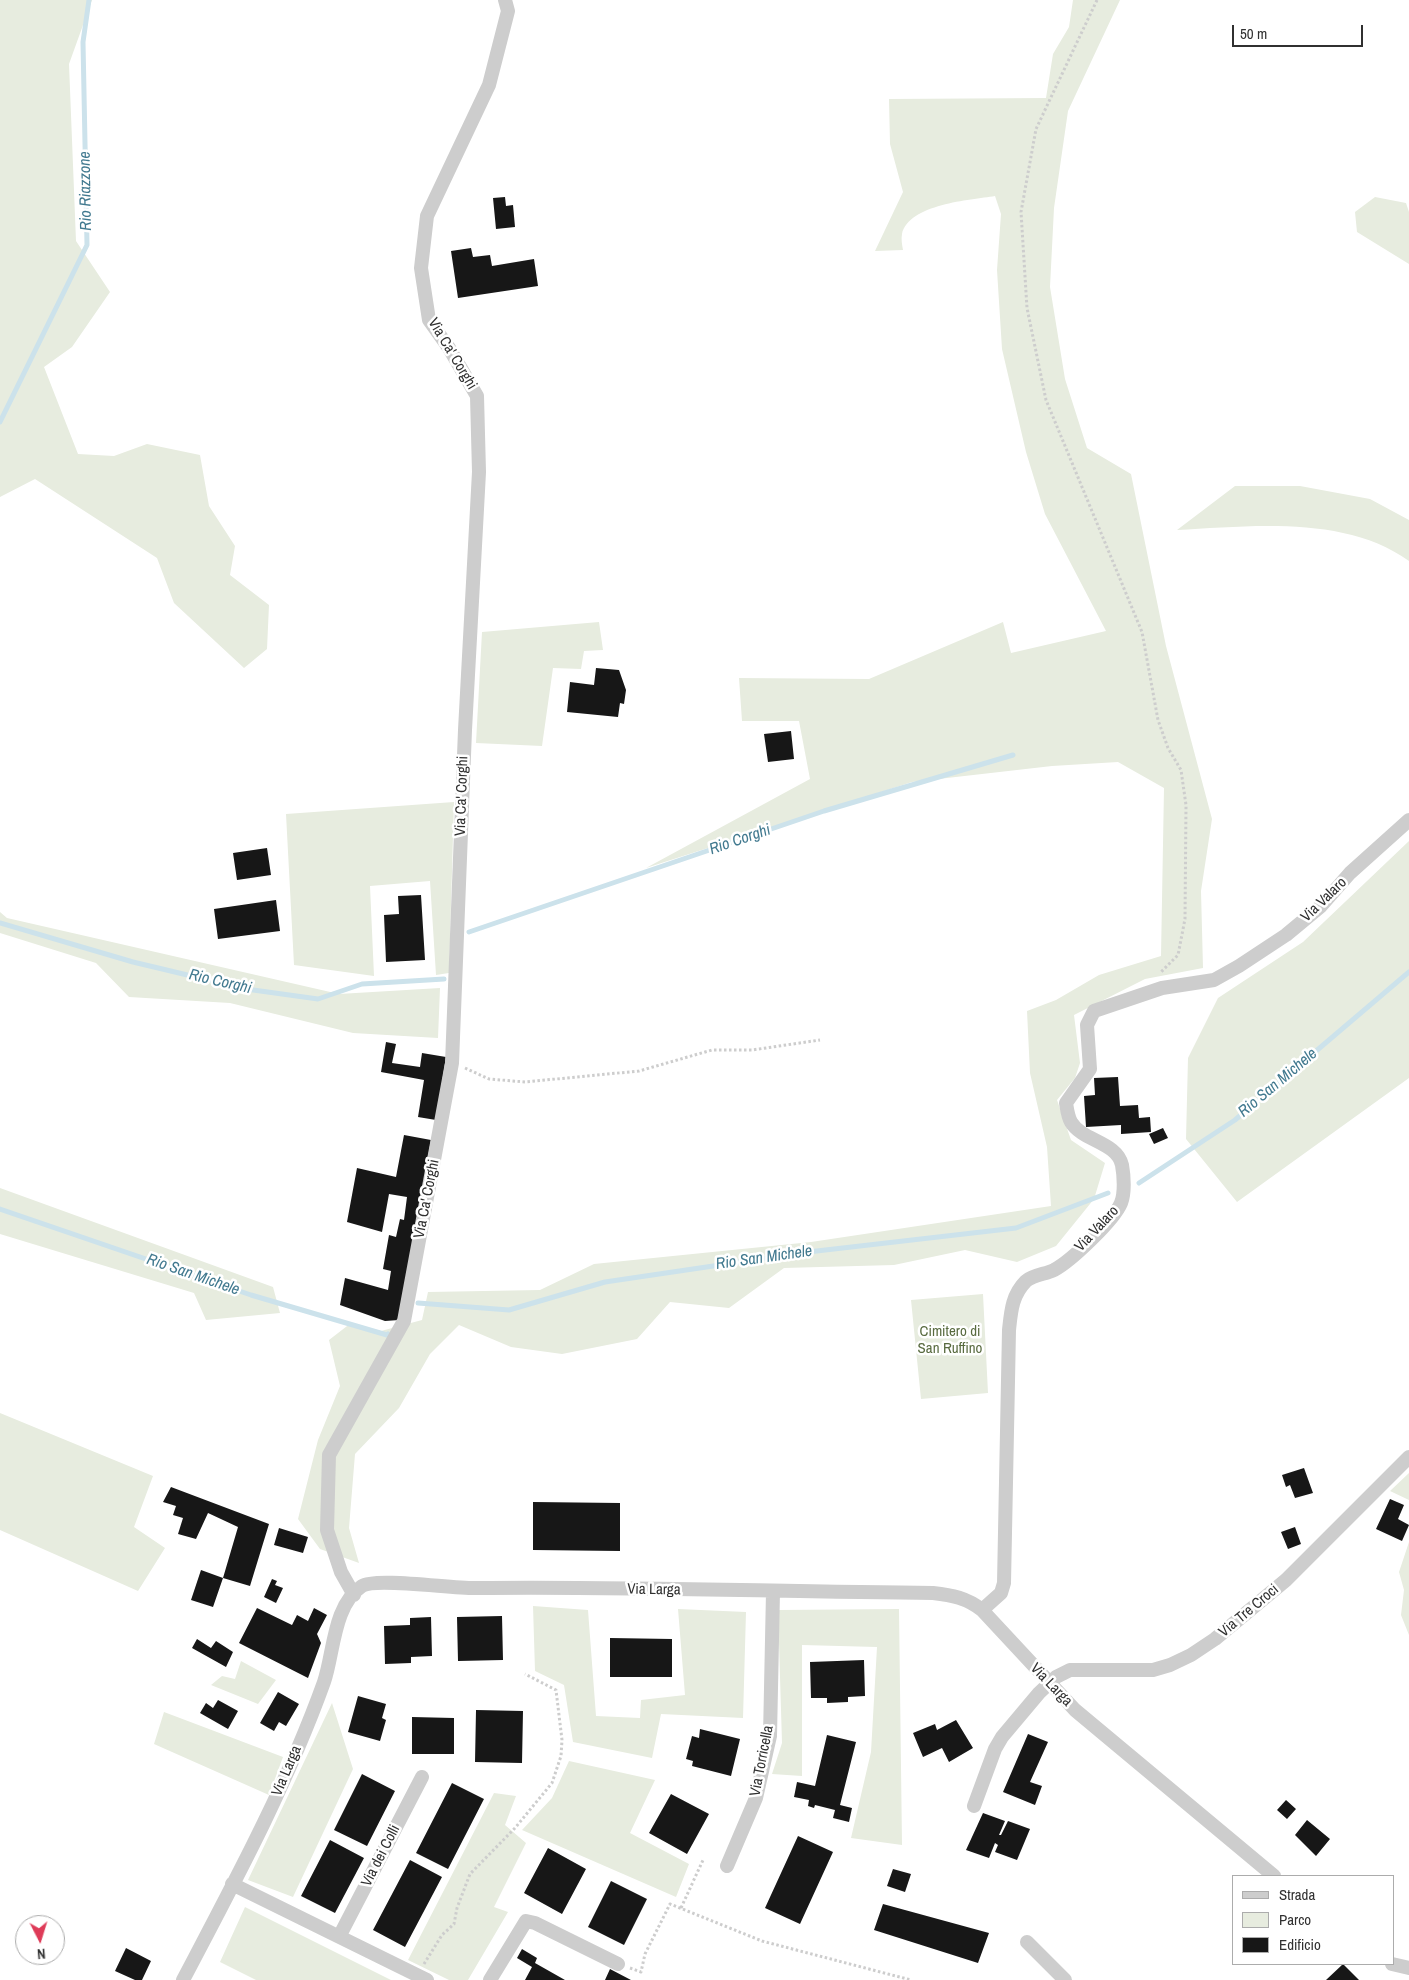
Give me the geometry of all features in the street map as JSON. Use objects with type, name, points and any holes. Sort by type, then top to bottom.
[{"type":"street","name":"Via Ca' Corghi","points":[[354,1595],[341,1572],[327,1530],[329,1455],[404,1321],[452,1063],[465,730],[479,472],[477,396],[449,348],[429,320],[421,268],[427,216],[489,85],[508,11],[505,0]]},
{"type":"street","name":"Via Valaro","points":[[982,1610],[1001,1593],[1004,1582],[1009,1330],[1012,1301],[1027,1280],[1055,1270],[1084,1246],[1109,1221],[1121,1203],[1123,1192],[1122,1163],[1108,1146],[1084,1135],[1071,1122],[1066,1104],[1090,1069],[1087,1025],[1094,1012],[1141,993],[1214,980],[1239,966],[1286,935],[1321,906],[1350,873],[1409,820]]},
{"type":"street","name":"Via Tre Croci","points":[[974,1806],[995,1749],[1002,1737],[1031,1701],[1062,1673],[1070,1670],[1154,1670],[1191,1655],[1229,1628],[1286,1580],[1409,1458]]},
{"type":"street","name":"Via Larga","points":[[184,1980],[272,1805],[315,1704],[331,1663],[336,1622],[362,1585],[382,1582],[456,1588],[527,1587],[933,1593],[957,1596],[970,1601],[982,1610],[1049,1684],[1096,1729],[1273,1875]]},
{"type":"street","name":"Via Torricella","points":[[727,1866],[756,1798],[770,1736],[773,1592]]},
{"type":"street","name":"Via dei Colli","points":[[340,1935],[422,1777]]},
{"type":"street","points":[[232,1884],[340,1935],[422,1978]]},
{"type":"street","points":[[490,1980],[526,1920],[618,1964]]},
{"type":"street","points":[[1027,1942],[1065,1980]]},
{"type":"path","points":[[1097,0],[1036,129],[1021,212],[1027,308],[1046,400],[1142,632],[1158,720],[1168,748],[1181,770],[1186,805],[1185,919],[1178,955],[1159,974]]},
{"type":"path","points":[[452,1063],[489,1078],[525,1082],[639,1071],[712,1050],[752,1050],[820,1040]]},
{"type":"path","points":[[422,1978],[442,1935],[454,1924],[457,1908],[470,1874],[515,1828],[552,1783],[561,1756],[562,1740],[556,1690],[525,1674]]},
{"type":"path","points":[[681,1908],[703,1860]]},
{"type":"path","points":[[618,1964],[641,1972],[645,1954],[670,1904],[762,1941],[911,1980]]},
{"type":"green space","points":[[0,0],[92,0],[69,64],[76,241],[110,292],[72,347],[44,367],[78,454],[114,456],[147,444],[200,455],[209,506],[235,546],[230,575],[269,605],[267,649],[244,668],[174,603],[157,558],[35,479],[0,497]]},
{"type":"green space","points":[[1073,0],[1120,0],[1068,111],[1054,208],[1050,287],[1065,379],[1087,448],[1131,474],[1166,646],[1212,819],[1201,891],[1203,968],[1145,979],[1074,1015],[1080,1063],[1075,1078],[1057,1100],[1071,1140],[1105,1163],[1094,1199],[1056,1246],[1017,1262],[965,1250],[894,1265],[784,1268],[729,1308],[670,1302],[637,1339],[562,1354],[511,1347],[459,1325],[430,1354],[399,1408],[355,1454],[349,1528],[359,1563],[320,1549],[298,1519],[318,1440],[340,1386],[329,1340],[351,1323],[381,1331],[422,1320],[428,1292],[540,1290],[594,1264],[811,1242],[1051,1206],[1047,1147],[1030,1073],[1027,1011],[1056,1000],[1099,975],[1161,956],[1164,788],[1118,762],[1052,766],[912,782],[646,868],[810,779],[799,721],[742,721],[739,678],[869,679],[1003,622],[1011,653],[1106,631],[1045,514],[1026,452],[1002,349],[997,270],[1001,214],[995,196],[956,202],[928,210],[916,216],[907,224],[902,234],[903,250],[875,251],[903,192],[890,144],[889,99],[1046,98],[1053,54],[1069,27]]},
{"type":"green space","points":[[1375,197],[1406,203],[1409,212],[1409,264],[1357,232],[1355,212]]},
{"type":"green space","points":[[1235,486],[1300,486],[1370,499],[1409,520],[1409,561],[1384,546],[1357,536],[1327,530],[1266,526],[1177,530]]},
{"type":"green space","points":[[599,622],[603,650],[584,651],[581,669],[553,668],[542,746],[476,743],[482,632]]},
{"type":"green space","points":[[454,802],[449,973],[436,975],[430,881],[370,886],[374,976],[294,965],[286,814]]},
{"type":"green space","points":[[1409,841],[1409,1078],[1237,1202],[1186,1139],[1188,1058],[1218,998],[1303,942]]},
{"type":"green space","points":[[0,912],[7,918],[339,994],[440,988],[438,1038],[353,1033],[230,1003],[129,997],[96,963],[0,933]]},
{"type":"green space","points":[[0,1188],[273,1287],[280,1313],[206,1320],[194,1293],[0,1234]]},
{"type":"green space","name":"Cimitero di San Ruffino","points":[[983,1294],[988,1393],[921,1399],[911,1300]]},
{"type":"green space","points":[[0,1413],[153,1476],[134,1527],[165,1548],[138,1591],[0,1530]]},
{"type":"green space","points":[[1409,1473],[1409,1500],[1390,1491]]},
{"type":"green space","points":[[1409,1542],[1409,1635],[1401,1615],[1404,1590],[1399,1572]]},
{"type":"green space","points":[[533,1606],[588,1610],[596,1716],[640,1718],[641,1700],[685,1695],[678,1609],[746,1612],[743,1718],[661,1714],[652,1758],[573,1742],[564,1685],[535,1671]]},
{"type":"green space","points":[[899,1609],[902,1845],[851,1838],[871,1752],[877,1647],[802,1645],[802,1776],[772,1774],[782,1743],[778,1610]]},
{"type":"green space","points":[[241,1661],[276,1680],[258,1704],[211,1685],[222,1676],[235,1679]]},
{"type":"green space","points":[[332,1703],[353,1769],[293,1897],[248,1880]]},
{"type":"green space","points":[[164,1712],[283,1757],[269,1795],[154,1744]]},
{"type":"green space","points":[[569,1761],[655,1780],[630,1833],[689,1864],[676,1897],[522,1830],[552,1798]]},
{"type":"green space","points":[[494,1793],[516,1796],[505,1825],[526,1843],[494,1907],[508,1912],[468,1980],[449,1980],[408,1960]]},
{"type":"green space","points":[[245,1907],[391,1980],[256,1980],[220,1962]]},
{"type":"building","points":[[505,197],[506,206],[513,205],[515,227],[496,229],[493,198]]},
{"type":"building","points":[[471,248],[473,257],[490,255],[492,266],[534,259],[538,286],[458,298],[451,251]]},
{"type":"building","points":[[596,668],[619,670],[626,690],[624,704],[620,703],[618,717],[567,712],[570,682],[594,685]]},
{"type":"building","points":[[791,731],[794,759],[768,762],[764,734]]},
{"type":"building","points":[[267,848],[271,875],[237,880],[233,853]]},
{"type":"building","points":[[421,895],[425,960],[386,962],[384,915],[399,914],[398,896]]},
{"type":"building","points":[[276,900],[280,931],[218,939],[214,909]]},
{"type":"building","points":[[386,1042],[396,1044],[392,1063],[420,1067],[422,1053],[446,1057],[436,1120],[418,1117],[424,1080],[381,1072]]},
{"type":"building","points":[[1118,1077],[1120,1106],[1138,1105],[1139,1118],[1150,1117],[1151,1132],[1121,1134],[1121,1125],[1086,1127],[1084,1096],[1095,1095],[1094,1078]]},
{"type":"building","points":[[1163,1128],[1168,1138],[1154,1144],[1149,1134]]},
{"type":"building","points":[[404,1135],[431,1140],[399,1320],[385,1321],[340,1305],[345,1278],[388,1290],[391,1271],[383,1269],[389,1235],[396,1237],[400,1219],[404,1220],[407,1197],[389,1194],[382,1232],[347,1222],[357,1168],[396,1177]]},
{"type":"building","points":[[1304,1468],[1313,1493],[1295,1498],[1290,1485],[1286,1487],[1282,1475]]},
{"type":"building","points":[[171,1487],[269,1524],[250,1586],[223,1578],[238,1527],[208,1513],[196,1539],[178,1534],[183,1518],[173,1515],[176,1506],[163,1502]]},
{"type":"building","points":[[1390,1499],[1404,1505],[1398,1519],[1409,1525],[1402,1541],[1376,1529]]},
{"type":"building","points":[[533,1502],[620,1503],[620,1551],[533,1550]]},
{"type":"building","points":[[1295,1527],[1301,1544],[1288,1549],[1281,1532]]},
{"type":"building","points":[[279,1528],[308,1537],[303,1553],[274,1545]]},
{"type":"building","points":[[201,1570],[223,1578],[213,1607],[191,1600]]},
{"type":"building","points":[[272,1579],[277,1581],[275,1585],[283,1588],[276,1603],[264,1597]]},
{"type":"building","points":[[257,1608],[292,1625],[297,1615],[308,1621],[314,1608],[327,1615],[317,1634],[321,1643],[308,1678],[239,1643]]},
{"type":"building","points":[[502,1616],[503,1660],[458,1661],[457,1617]]},
{"type":"building","points":[[431,1617],[432,1656],[411,1657],[411,1663],[385,1664],[384,1626],[410,1625],[410,1618]]},
{"type":"building","points":[[610,1638],[672,1639],[672,1677],[610,1677]]},
{"type":"building","points":[[197,1639],[211,1648],[216,1641],[233,1652],[226,1667],[192,1648]]},
{"type":"building","points":[[864,1660],[865,1696],[848,1697],[848,1702],[827,1703],[827,1698],[811,1698],[810,1662]]},
{"type":"building","points":[[278,1692],[299,1704],[286,1726],[279,1722],[274,1731],[260,1723]]},
{"type":"building","points":[[358,1696],[386,1704],[382,1718],[386,1720],[380,1741],[348,1732]]},
{"type":"building","points":[[218,1700],[238,1711],[228,1729],[200,1713],[206,1703],[213,1708]]},
{"type":"building","points":[[476,1710],[523,1711],[522,1763],[475,1762]]},
{"type":"building","points":[[412,1717],[454,1718],[454,1754],[412,1754]]},
{"type":"building","points":[[956,1720],[973,1748],[949,1762],[942,1748],[923,1757],[913,1733],[935,1724],[937,1730]]},
{"type":"building","points":[[700,1729],[740,1739],[731,1776],[692,1766],[693,1761],[686,1759],[692,1736],[699,1738]]},
{"type":"building","points":[[1028,1734],[1048,1742],[1030,1782],[1042,1786],[1035,1805],[1003,1792]]},
{"type":"building","points":[[827,1735],[856,1742],[840,1805],[852,1808],[849,1822],[833,1818],[835,1810],[815,1805],[814,1808],[808,1806],[809,1800],[794,1797],[797,1782],[815,1786]]},
{"type":"building","points":[[362,1774],[395,1791],[367,1846],[334,1830]]},
{"type":"building","points":[[452,1783],[484,1799],[448,1869],[416,1853]]},
{"type":"building","points":[[671,1794],[709,1814],[687,1854],[649,1833]]},
{"type":"building","points":[[1286,1800],[1296,1809],[1287,1819],[1277,1810]]},
{"type":"building","points":[[983,1813],[1005,1821],[999,1835],[1001,1835],[1008,1821],[1030,1829],[1017,1860],[995,1852],[998,1845],[995,1843],[989,1858],[966,1850]]},
{"type":"building","points":[[1307,1820],[1330,1839],[1316,1856],[1295,1835]]},
{"type":"building","points":[[798,1836],[833,1852],[800,1924],[765,1908]]},
{"type":"building","points":[[330,1840],[364,1858],[335,1913],[301,1896]]},
{"type":"building","points":[[548,1848],[586,1869],[562,1914],[524,1893]]},
{"type":"building","points":[[410,1860],[442,1877],[405,1947],[373,1930]]},
{"type":"building","points":[[893,1869],[911,1874],[905,1892],[887,1886]]},
{"type":"building","points":[[611,1881],[647,1899],[624,1945],[588,1927]]},
{"type":"building","points":[[883,1904],[989,1933],[978,1963],[874,1930]]},
{"type":"building","points":[[126,1948],[151,1961],[142,1980],[135,1980],[115,1971]]},
{"type":"building","points":[[522,1949],[537,1958],[535,1963],[565,1980],[525,1980],[532,1967],[517,1958]]},
{"type":"building","points":[[1344,1965],[1359,1980],[1326,1980]]},
{"type":"building","points":[[610,1969],[631,1980],[605,1980]]},
{"type":"waterway","name":"Rio Riazzone","points":[[0,422],[87,245],[83,42],[89,0]]},
{"type":"waterway","name":"Rio Corghi","points":[[469,932],[824,811],[1013,755]]},
{"type":"waterway","name":"Rio Corghi","points":[[0,923],[133,962],[246,989],[318,999],[362,984],[444,979]]},
{"type":"waterway","name":"Rio San Michele","points":[[1139,1183],[1235,1120],[1409,972]]},
{"type":"waterway","name":"Rio San Michele","points":[[418,1303],[509,1310],[605,1282],[808,1252],[1016,1228],[1108,1193]]},
{"type":"waterway","name":"Rio San Michele","points":[[0,1209],[251,1295],[388,1334]]}]
